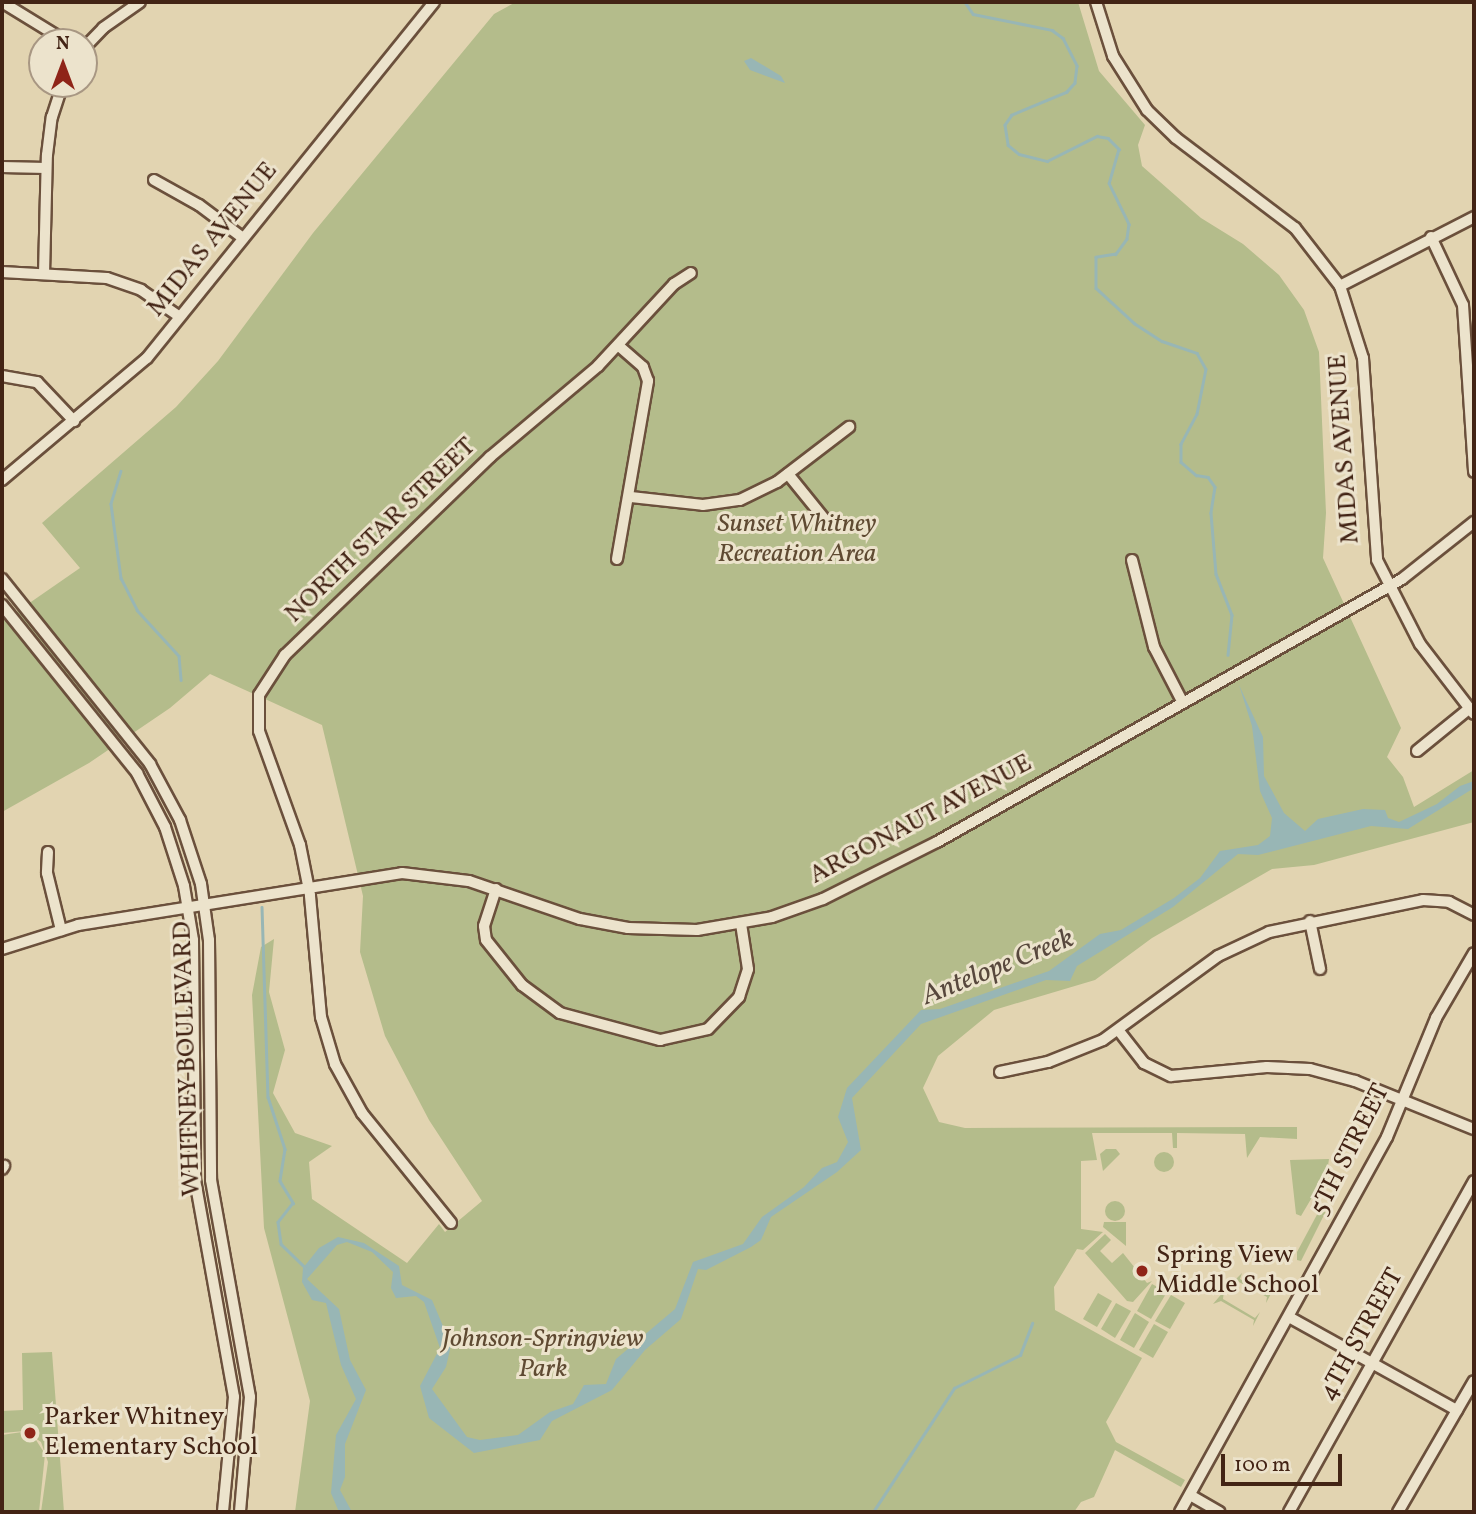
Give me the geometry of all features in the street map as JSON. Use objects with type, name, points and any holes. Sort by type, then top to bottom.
[{"type":"street","points":[[2,2],[44,28]]},
{"type":"street","points":[[98,33],[140,2]]},
{"type":"street","name":"MIDAS AVENUE","points":[[2,480],[138,367],[434,2]]},
{"type":"street","name":"MIDAS AVENUE","points":[[1096,2],[1113,56],[1147,110],[1175,138],[1295,228],[1340,286],[1363,358],[1374,544],[1388,587],[1420,644],[1472,711]]},
{"type":"street","points":[[44,274],[46,168],[52,117],[58,98]]},
{"type":"street","points":[[2,167],[46,168]]},
{"type":"street","points":[[154,180],[200,205],[243,238]]},
{"type":"street","points":[[1340,286],[1474,217]]},
{"type":"street","points":[[1431,237],[1463,305],[1474,472]]},
{"type":"street","points":[[2,272],[124,282],[180,317]]},
{"type":"street","name":"NORTH STAR STREET","points":[[451,1223],[362,1113],[335,1064],[317,992],[308,887],[293,821],[259,732],[256,708],[262,685],[285,655],[490,457],[618,345],[674,284],[691,273]]},
{"type":"street","points":[[617,559],[631,497],[648,381],[643,367],[618,345]]},
{"type":"street","points":[[2,376],[37,382],[74,421]]},
{"type":"street","points":[[631,497],[684,505],[722,503],[758,492],[788,474],[849,427]]},
{"type":"street","points":[[788,474],[827,521]]},
{"type":"street","name":"ARGONAUT AVENUE","points":[[2,949],[61,930],[189,906],[402,873],[454,878],[605,925],[674,931],[741,924],[797,909],[892,866],[1388,587],[1427,563],[1472,527]]},
{"type":"street","points":[[1132,560],[1145,621],[1183,702]]},
{"type":"street","name":"WHITNEY BOULEVARD","points":[[2,579],[150,764],[180,820],[205,904],[211,1180],[250,1396],[240,1512]]},
{"type":"street","name":"WHITNEY BOULEVARD","points":[[2,605],[137,773],[173,846],[189,906],[195,1180],[234,1397],[223,1512]]},
{"type":"street","points":[[1417,751],[1472,711]]},
{"type":"street","points":[[48,852],[47,873],[61,930]]},
{"type":"street","points":[[496,889],[484,934],[495,956],[522,985],[561,1013],[660,1040],[708,1029],[739,997],[748,969],[741,924]]},
{"type":"street","points":[[1000,1072],[1065,1057],[1119,1031],[1225,952],[1269,932],[1310,921],[1423,900],[1449,902],[1474,915]]},
{"type":"street","points":[[1310,921],[1320,970]]},
{"type":"street","name":"5TH STREET","points":[[1180,1512],[1289,1317],[1404,1099],[1436,1018],[1474,953]]},
{"type":"street","points":[[1119,1031],[1144,1063],[1171,1076],[1296,1067],[1339,1076],[1404,1099],[1474,1129]]},
{"type":"street","name":"4TH STREET","points":[[1289,1512],[1474,1181]]},
{"type":"street","points":[[1289,1317],[1457,1410]]},
{"type":"street","points":[[1398,1512],[1474,1381]]},
{"type":"street","points":[[1189,1496],[1219,1512]]},
{"type":"green space","name":"Sunset Whitney Recreation Area","points":[[516,2],[1078,2],[1099,71],[1145,125],[1138,145],[1142,166],[1201,218],[1243,244],[1279,275],[1304,310],[1319,352],[1326,513],[1323,558],[1401,728],[1387,757],[1403,777],[1414,807],[1474,770],[1474,822],[1314,865],[1272,869],[1152,938],[1095,980],[994,1010],[938,1056],[923,1088],[939,1122],[965,1128],[1297,1127],[1297,1139],[1260,1137],[1247,1158],[1245,1134],[1177,1133],[1177,1148],[1173,1148],[1172,1133],[1092,1133],[1097,1160],[1081,1161],[1081,1229],[1103,1232],[1083,1250],[1077,1249],[1054,1287],[1055,1310],[1142,1358],[1106,1422],[1116,1442],[1185,1480],[1181,1487],[1115,1450],[1094,1497],[1081,1502],[1074,1512],[295,1512],[310,1401],[264,1228],[252,995],[261,947],[274,939],[269,992],[285,1050],[273,1093],[295,1133],[332,1146],[309,1162],[312,1199],[407,1263],[439,1224],[445,1232],[482,1201],[429,1120],[385,1036],[360,952],[363,896],[322,725],[210,674],[170,708],[89,763],[2,812],[2,622],[80,568],[42,523],[176,407],[218,361],[313,233],[494,14]]},
{"type":"green space","points":[[1106,1149],[1116,1149],[1120,1154],[1103,1171],[1100,1154]]},
{"type":"green space","points":[[1164,1152],[1171,1155],[1174,1162],[1171,1169],[1164,1172],[1157,1169],[1154,1162],[1157,1155]]},
{"type":"green space","points":[[1329,1159],[1324,1192],[1311,1199],[1301,1216],[1296,1214],[1290,1160]]},
{"type":"green space","points":[[1115,1201],[1122,1204],[1125,1211],[1122,1218],[1115,1221],[1108,1218],[1105,1211],[1108,1204]]},
{"type":"green space","points":[[1328,1207],[1301,1261],[1297,1260],[1297,1252],[1320,1209]]},
{"type":"green space","points":[[1104,1222],[1126,1222],[1126,1246],[1103,1227]]},
{"type":"green space","points":[[1105,1234],[1111,1240],[1100,1251],[1112,1263],[1123,1253],[1147,1283],[1152,1281],[1133,1302],[1127,1301],[1085,1253]]},
{"type":"green space","points":[[1242,1273],[1240,1279],[1269,1294],[1273,1290],[1266,1303],[1267,1297],[1239,1282],[1231,1284]]},
{"type":"green space","points":[[1152,1284],[1167,1292],[1151,1319],[1137,1311]]},
{"type":"green space","points":[[1224,1291],[1223,1299],[1255,1318],[1260,1312],[1253,1326],[1254,1320],[1221,1301],[1213,1304]]},
{"type":"green space","points":[[1098,1293],[1112,1301],[1097,1327],[1083,1319]]},
{"type":"green space","points":[[1171,1295],[1185,1303],[1170,1329],[1155,1321]]},
{"type":"green space","points":[[1116,1303],[1131,1311],[1115,1338],[1101,1329]]},
{"type":"green space","points":[[1135,1313],[1149,1322],[1134,1348],[1120,1340]]},
{"type":"green space","points":[[1154,1324],[1168,1332],[1153,1358],[1139,1350]]},
{"type":"green space","points":[[52,1352],[64,1512],[41,1512],[48,1462],[41,1442],[25,1431],[2,1433],[2,1411],[23,1410],[22,1353]]},
{"type":"green space","points":[[22,1432],[36,1440],[45,1454],[39,1512],[2,1512],[2,1435]]},
{"type":"water","points":[[751,58],[781,76],[785,83],[750,70],[744,61]]},
{"type":"water","points":[[1239,685],[1263,737],[1264,776],[1284,813],[1305,831],[1318,819],[1363,809],[1385,810],[1388,818],[1399,822],[1437,804],[1460,786],[1474,781],[1474,788],[1408,829],[1371,826],[1258,855],[1238,854],[1173,907],[1077,966],[1070,981],[1046,980],[921,1024],[852,1098],[861,1150],[837,1172],[771,1217],[761,1240],[706,1270],[698,1269],[681,1319],[645,1350],[612,1390],[552,1421],[540,1440],[474,1453],[429,1418],[420,1386],[440,1348],[424,1302],[416,1296],[396,1298],[391,1288],[393,1272],[372,1252],[347,1242],[337,1245],[307,1279],[339,1309],[350,1360],[366,1390],[345,1444],[345,1477],[340,1490],[352,1512],[339,1512],[331,1493],[336,1435],[356,1399],[341,1365],[326,1303],[312,1300],[302,1282],[303,1268],[319,1248],[338,1237],[364,1243],[399,1266],[402,1285],[432,1300],[451,1345],[446,1367],[432,1389],[467,1437],[480,1440],[518,1435],[550,1412],[573,1404],[584,1385],[606,1384],[616,1359],[675,1309],[693,1262],[743,1244],[762,1217],[804,1187],[822,1168],[837,1162],[848,1142],[838,1117],[847,1088],[921,1010],[940,1009],[1049,971],[1100,934],[1121,930],[1174,898],[1200,878],[1220,851],[1258,845],[1270,836],[1272,818],[1260,791],[1252,726]]},
{"type":"waterway","points":[[965,2],[973,14],[1052,30],[1063,38],[1077,66],[1075,83],[1067,92],[1012,115],[1005,125],[1008,145],[1019,154],[1047,161],[1097,136],[1108,138],[1119,149],[1109,183],[1129,224],[1127,239],[1116,254],[1096,257],[1096,288],[1134,323],[1162,341],[1197,353],[1206,369],[1197,414],[1181,444],[1181,462],[1196,475],[1208,477],[1215,487],[1211,513],[1216,574],[1232,615],[1228,655]]},
{"type":"waterway","points":[[121,471],[111,504],[121,578],[137,610],[179,656],[181,680]]},
{"type":"waterway","points":[[262,907],[268,1097],[285,1149],[280,1181],[293,1203],[278,1222],[281,1244],[306,1268]]},
{"type":"waterway","points":[[873,1512],[954,1388],[1020,1355],[1032,1323]]},
{"type":"place","name":"Spring View Middle School","points":[[1142,1271]]},
{"type":"place","name":"Parker Whitney Elementary School","points":[[30,1433]]},
{"type":"water label","name":"Antelope Creek","points":[[998,968]]},
{"type":"park label","name":"Johnson-Springview Park","points":[[543,1355]]}]
